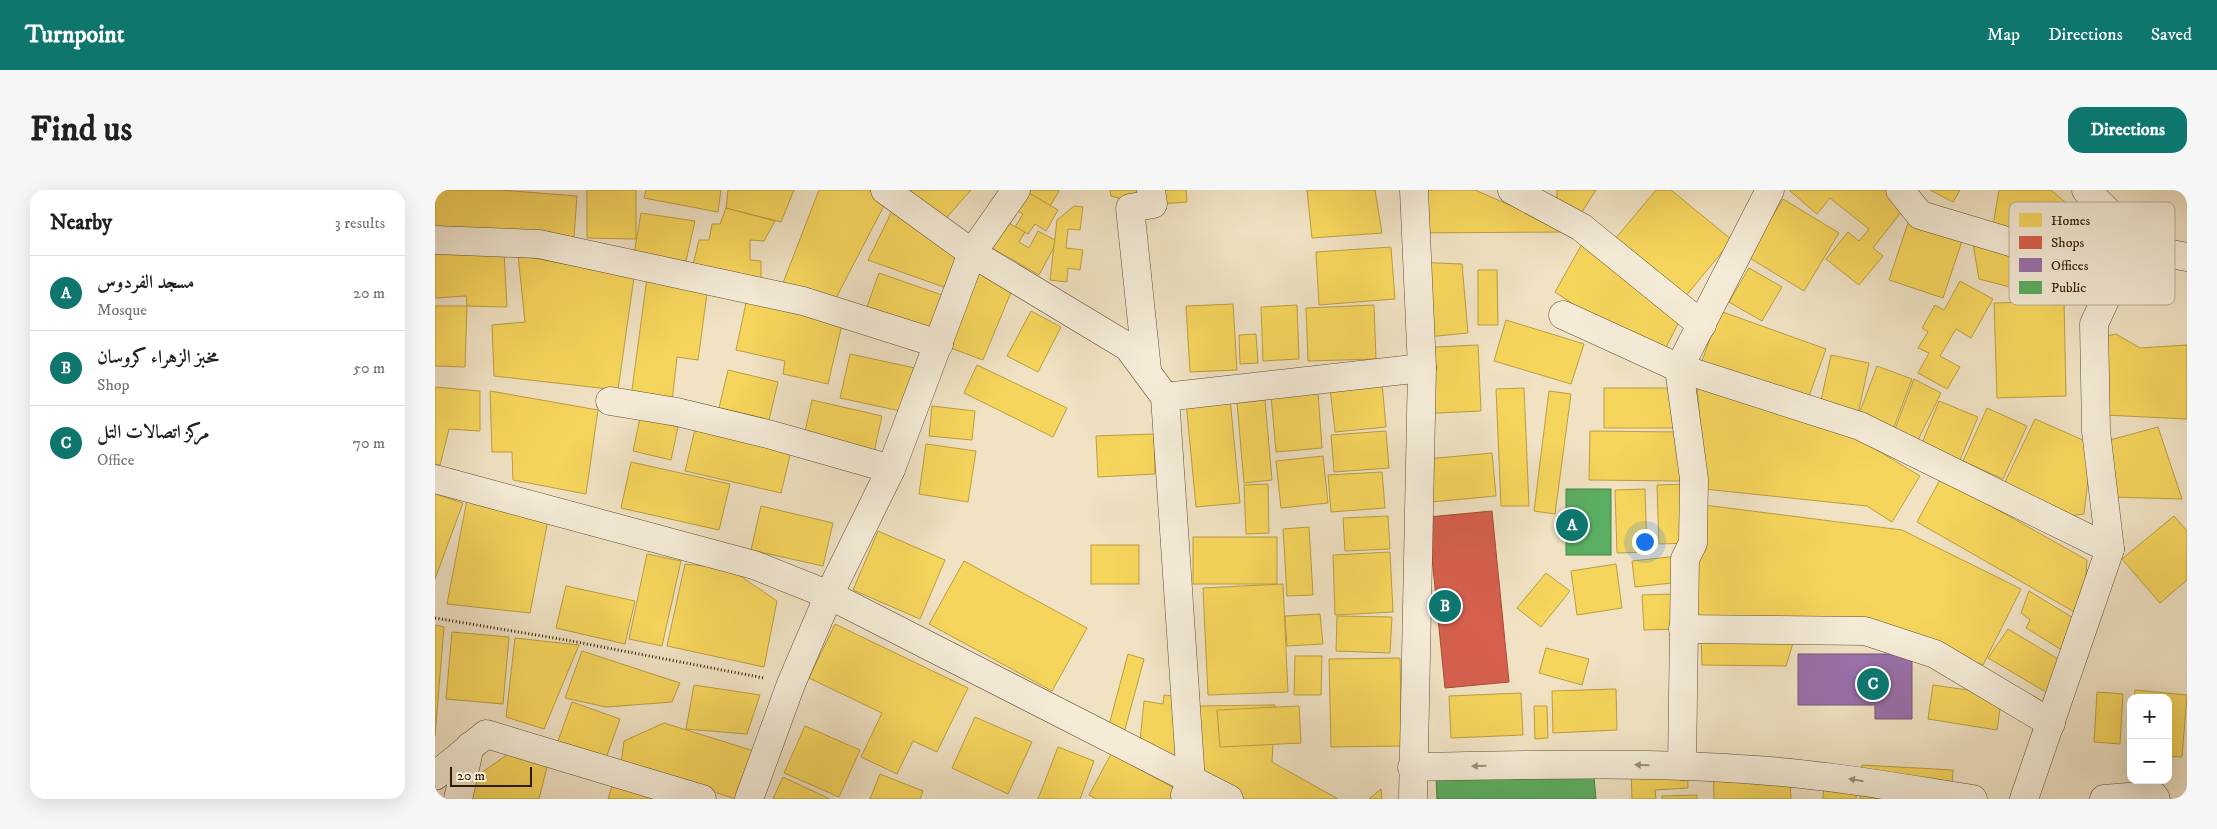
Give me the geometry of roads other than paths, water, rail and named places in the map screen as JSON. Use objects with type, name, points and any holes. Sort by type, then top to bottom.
[{"type":"street","points":[[885,190],[972,253],[1128,347],[1165,397],[1187,790]]},
{"type":"street","points":[[749,799],[791,684],[829,596],[891,469],[972,253],[1016,190]]},
{"type":"street","points":[[1147,372],[1130,208],[1153,204],[1151,190]]},
{"type":"street","points":[[1413,190],[1422,368],[1412,767],[1413,799]]},
{"type":"street","points":[[1512,190],[1581,227],[1701,325]]},
{"type":"street","points":[[1682,766],[1685,559],[1693,543],[1694,479],[1679,368],[1770,190]]},
{"type":"street","points":[[1900,190],[1920,216],[2009,242]]},
{"type":"street","points":[[2086,190],[2098,202]]},
{"type":"street","points":[[435,240],[539,244],[803,301],[939,344]]},
{"type":"street","points":[[2024,799],[2111,549],[2096,431],[2094,324],[2103,305]]},
{"type":"street","points":[[1563,315],[1679,368],[1860,426],[2111,549]]},
{"type":"street","points":[[1165,397],[1422,368]]},
{"type":"street","points":[[610,401],[677,412],[769,434],[891,469]]},
{"type":"street","points":[[435,479],[754,565],[829,596],[1187,790],[1229,799]]},
{"type":"street","points":[[1683,629],[1865,631],[1935,654],[2051,723]]},
{"type":"street","points":[[435,776],[486,734],[702,799]]},
{"type":"street","points":[[458,799],[471,746]]},
{"type":"street","points":[[1412,767],[1607,764],[1682,766],[1835,777],[1973,799]]},
{"type":"street","points":[[2104,799],[2153,795],[2156,799]]},
{"type":"place","name":"مسجد الفردوس","points":[[1572,525]]},
{"type":"place","name":"مخبز الزهراء كروسان","points":[[1445,606]]},
{"type":"place","name":"مركز اتصالات التل","points":[[1873,684]]}]
